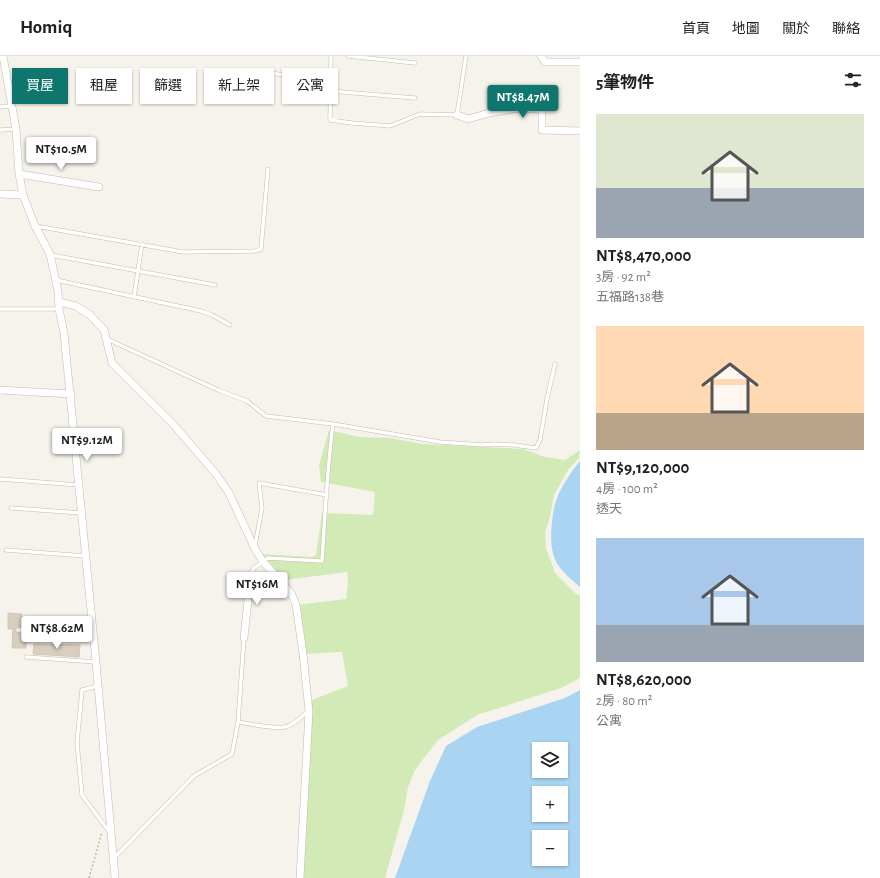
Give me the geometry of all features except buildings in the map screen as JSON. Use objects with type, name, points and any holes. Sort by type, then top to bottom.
[{"type":"street","points":[[4,56],[16,130],[23,194],[35,226],[50,254],[56,280],[64,333],[71,394],[115,878]]},
{"type":"street","points":[[542,56],[545,62],[580,62]]},
{"type":"street","points":[[457,114],[468,119],[512,109],[542,110],[542,130],[580,131]]},
{"type":"street","points":[[20,174],[99,188]]},
{"type":"street","points":[[0,194],[23,194]]},
{"type":"street","points":[[59,305],[76,306],[90,315],[104,330],[112,363],[173,424],[216,474],[229,493],[254,547],[263,562],[292,595],[296,605],[309,711],[300,878]]},
{"type":"street","points":[[0,390],[71,394]]},
{"type":"street","points":[[244,638],[250,581],[249,576]]},
{"type":"lane","points":[[331,56],[331,68]]},
{"type":"lane","points":[[348,56],[415,63]]},
{"type":"lane","points":[[330,104],[330,120],[390,126],[420,114],[457,114],[466,56]]},
{"type":"lane","points":[[338,92],[415,98]]},
{"type":"lane","points":[[0,107],[11,106]]},
{"type":"lane","points":[[0,130],[16,130]]},
{"type":"lane","points":[[35,226],[183,252],[255,251],[261,249],[268,169]]},
{"type":"lane","points":[[134,297],[142,244]]},
{"type":"lane","points":[[50,254],[215,285]]},
{"type":"lane","points":[[56,280],[201,311],[230,325]]},
{"type":"lane","points":[[0,309],[59,305]]},
{"type":"lane","points":[[107,339],[218,390],[247,401],[266,416],[333,424],[440,442],[483,445],[494,444],[536,448],[540,440],[546,399],[555,364]]},
{"type":"lane","points":[[249,576],[254,568],[268,558],[322,561],[328,464],[333,424]]},
{"type":"lane","points":[[0,479],[79,485]]},
{"type":"lane","points":[[254,547],[262,508],[259,483],[327,495]]},
{"type":"lane","points":[[11,508],[82,513]]},
{"type":"lane","points":[[6,550],[85,556]]},
{"type":"lane","points":[[18,630],[93,633]]},
{"type":"lane","points":[[114,858],[194,776],[232,754],[238,722],[244,638]]},
{"type":"lane","points":[[26,657],[96,662]]},
{"type":"lane","points":[[98,686],[82,690],[77,743],[82,796],[111,834]]},
{"type":"lane","points":[[238,722],[261,726],[285,727],[309,711]]},
{"type":"path","points":[[89,878],[104,826]]},
{"type":"green space","points":[[329,430],[359,437],[390,438],[423,444],[523,449],[545,457],[565,460],[580,450],[579,458],[568,470],[554,495],[550,517],[545,532],[546,548],[555,573],[576,594],[580,595],[580,678],[561,688],[477,715],[438,740],[414,772],[408,787],[404,810],[385,878],[301,878],[307,702],[348,686],[342,652],[303,654],[296,605],[346,599],[348,584],[347,572],[285,580],[262,554],[312,557],[316,555],[322,513],[373,515],[375,492],[321,482],[319,465]]},
{"type":"water","points":[[580,461],[580,587],[557,563],[552,547],[551,533],[552,517],[557,498],[567,478]]},
{"type":"water","points":[[580,690],[580,878],[395,878],[430,781],[446,746],[477,727],[565,698]]}]
